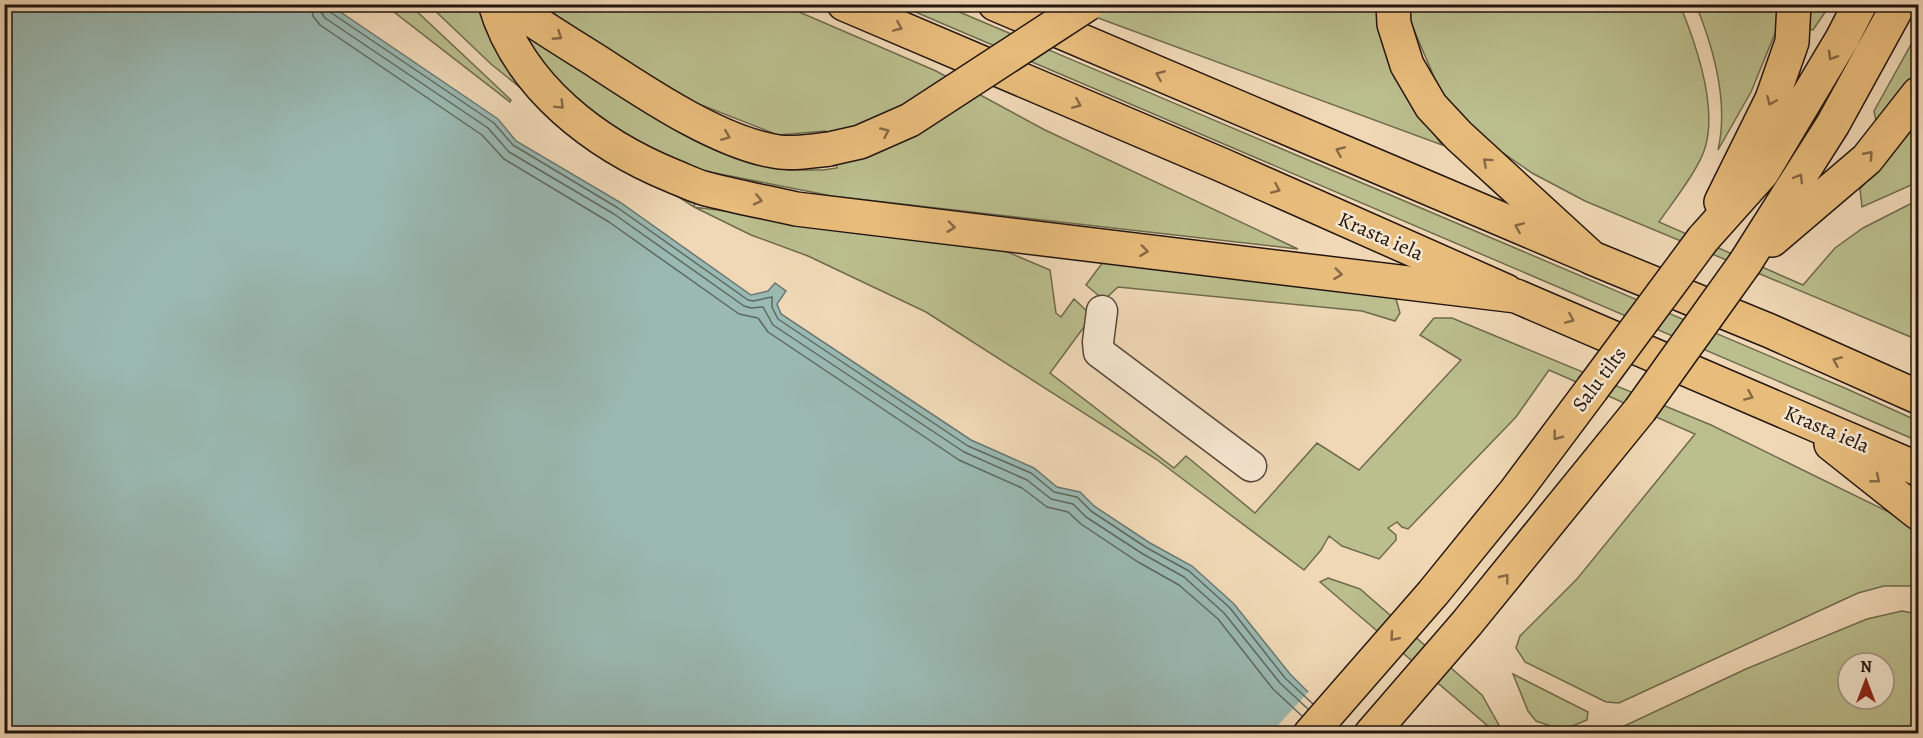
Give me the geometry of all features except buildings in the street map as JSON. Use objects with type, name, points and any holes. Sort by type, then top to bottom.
[{"type":"main road","points":[[495,4],[510,42],[528,70],[569,114],[590,131],[648,166],[701,188],[796,209],[1516,296]]},
{"type":"main road","points":[[509,4],[642,90],[718,133],[778,152],[829,149],[860,142],[910,120],[1088,4]]},
{"type":"main road","name":"Krasta iela","points":[[844,4],[1222,165],[1516,296],[1918,468]]},
{"type":"main road","points":[[995,4],[1909,390]]},
{"type":"main road","points":[[1393,4],[1394,24],[1407,66],[1431,106],[1459,136],[1592,258]]},
{"type":"main road","points":[[1703,239],[1772,99],[1792,42],[1794,4]]},
{"type":"main road","name":"Salu tilts","points":[[1310,734],[1433,593],[1515,492],[1703,239],[1762,173],[1842,39],[1860,4]]},
{"type":"main road","points":[[1371,734],[1467,623],[1640,410],[1745,262],[1833,124],[1899,4]]},
{"type":"main road","points":[[1745,262],[1867,159],[1918,94]]},
{"type":"main road","points":[[1797,416],[1918,513]]},
{"type":"lane","points":[[1102,311],[1099,352],[1251,465]]},
{"type":"green space","points":[[385,5],[410,5],[511,100],[510,102]]},
{"type":"green space","points":[[429,5],[483,5],[727,154],[787,170],[837,168],[825,131],[778,135],[686,99],[535,5],[783,5],[936,71],[1045,130],[1298,249],[832,196],[705,171],[694,207],[559,119],[491,64]]},
{"type":"green space","points":[[899,5],[943,5],[1847,389],[1918,421],[1918,441]]},
{"type":"green space","points":[[1063,5],[1376,5],[1382,41],[1400,85],[1442,145]]},
{"type":"green space","points":[[1408,5],[1680,5],[1703,75],[1709,113],[1708,131],[1705,148],[1697,166],[1659,222],[1803,285],[1835,248],[1863,228],[1918,200],[1918,340],[1585,201],[1532,173],[1477,135],[1441,93],[1411,23]]},
{"type":"green space","points":[[1696,5],[1783,5],[1783,14],[1751,92],[1718,150],[1721,132],[1721,95],[1709,39]]},
{"type":"green space","points":[[1813,5],[1830,5],[1813,30],[1809,29],[1808,23]]},
{"type":"green space","points":[[1918,32],[1918,70],[1876,121],[1874,111]]},
{"type":"green space","points":[[1918,121],[1918,182],[1862,207],[1860,189]]},
{"type":"green space","points":[[694,207],[877,232],[986,243],[1050,270],[1056,313],[1061,317],[1074,299],[1092,316],[1050,373],[1174,468],[1186,456],[1255,513],[1317,443],[1359,470],[1461,360],[1420,335],[1434,318],[1452,318],[1711,425],[1903,519],[1918,531],[1918,586],[1884,586],[1858,593],[1619,703],[1606,702],[1525,662],[1516,648],[1520,636],[1577,579],[1695,434],[1549,370],[1516,417],[1408,529],[1397,522],[1388,528],[1396,535],[1396,540],[1379,559],[1342,546],[1329,536],[1321,550],[1304,570],[1156,459],[926,312],[808,256],[751,235]]},
{"type":"green space","points":[[1103,262],[1388,292],[1396,299],[1400,313],[1395,321],[1362,311],[1118,287],[1104,300],[1086,285]]},
{"type":"green space","points":[[1328,578],[1360,589],[1482,695],[1500,727],[1498,730],[1488,726],[1320,582]]},
{"type":"green space","points":[[1902,611],[1918,614],[1918,733],[1627,734],[1622,727],[1746,669],[1867,619]]},
{"type":"green space","points":[[1513,674],[1588,712],[1587,720],[1563,730],[1536,721],[1528,711]]},
{"type":"water","points":[[4,5],[330,5],[498,119],[516,141],[621,203],[751,295],[768,291],[775,283],[786,291],[777,304],[781,314],[971,440],[1034,468],[1057,487],[1080,492],[1094,506],[1150,543],[1192,566],[1234,604],[1290,674],[1358,733],[5,733]]},
{"type":"pier","points":[[1310,690],[1360,731],[1361,734],[1271,733]]}]
